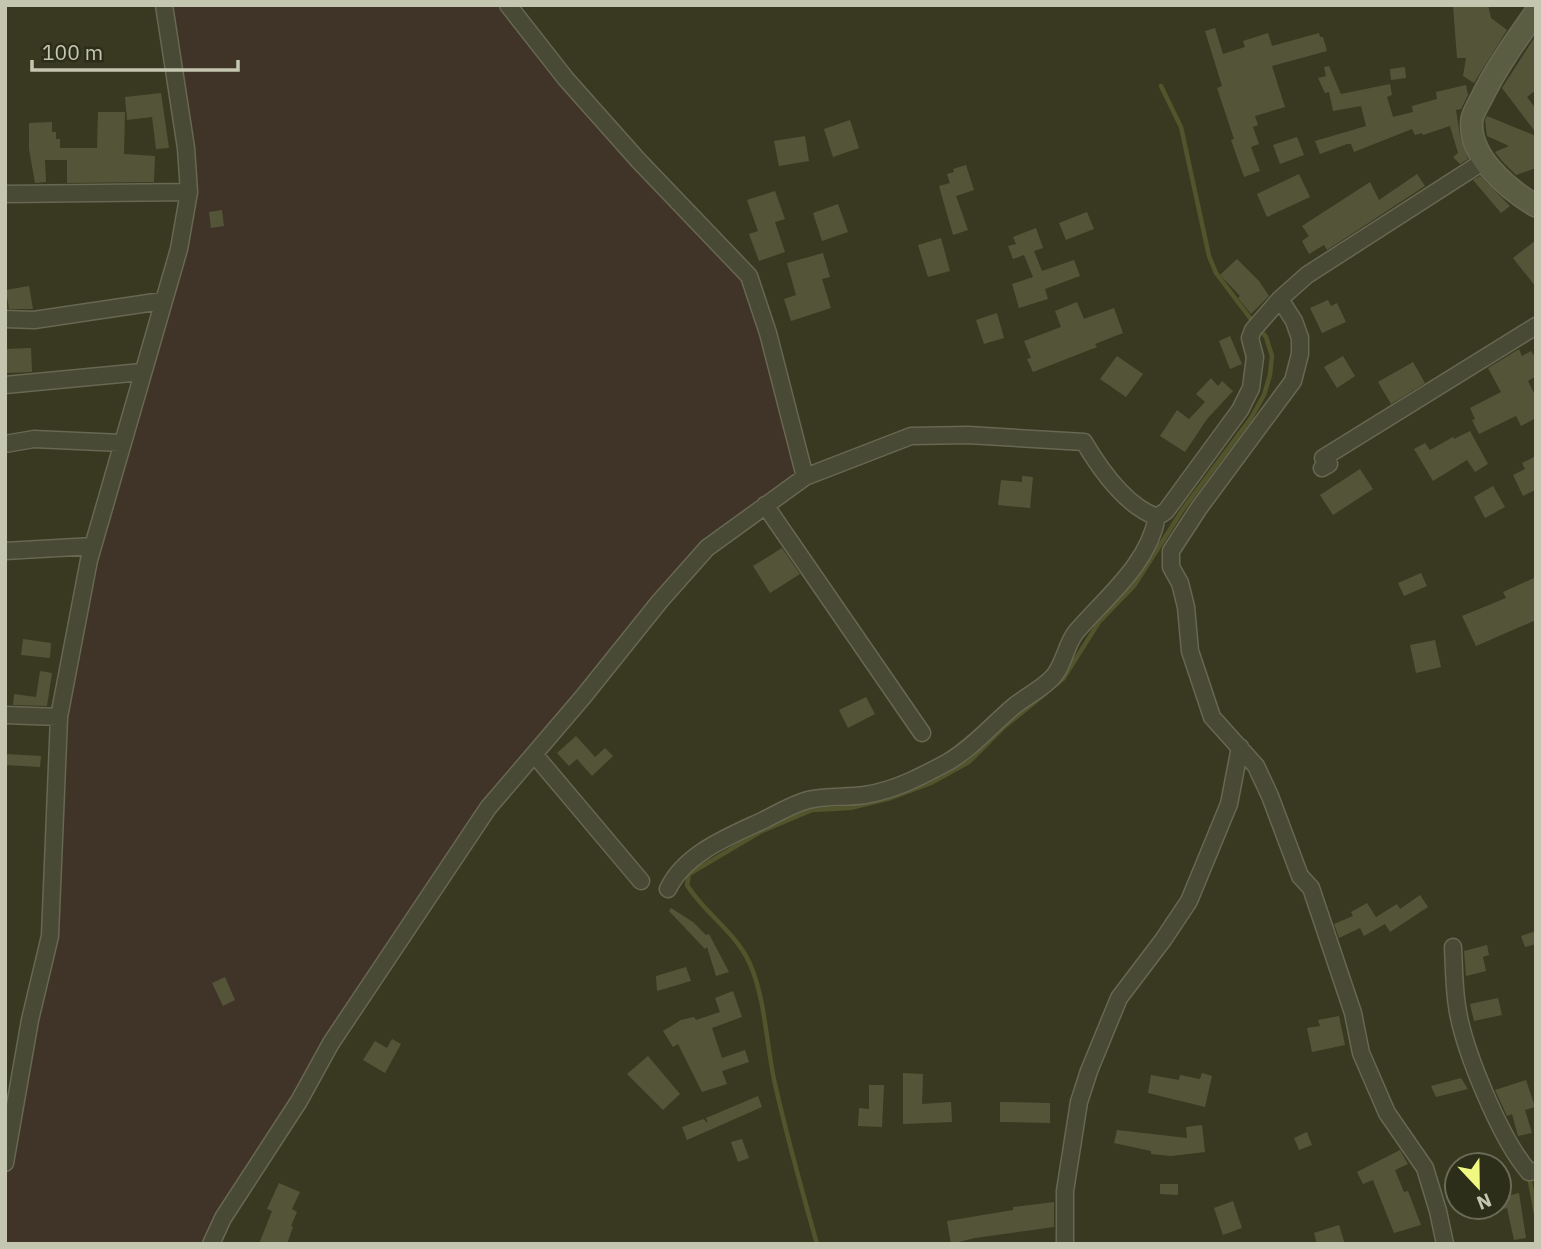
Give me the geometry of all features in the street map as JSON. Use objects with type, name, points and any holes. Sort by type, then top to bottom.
[{"type":"street","points":[[5,1163],[30,1020],[50,936],[59,717],[93,546],[178,249],[189,192],[186,148],[164,5]]},
{"type":"street","points":[[508,5],[566,79],[638,160],[749,276],[768,333],[805,477]]},
{"type":"street","points":[[1536,12],[1491,78],[1472,118],[1474,142],[1484,160],[1521,197],[1536,206]]},
{"type":"street","points":[[668,889],[673,878],[684,866],[718,842],[794,806],[822,797],[863,796],[890,790],[951,761],[1016,705],[1053,678],[1074,635],[1139,561],[1155,528],[1157,517],[1167,511],[1240,410],[1251,388],[1255,357],[1250,338],[1253,330],[1279,299],[1307,275],[1484,160]]},
{"type":"street","points":[[5,194],[189,192]]},
{"type":"street","points":[[1279,299],[1294,321],[1300,338],[1300,354],[1293,381],[1234,458],[1171,551],[1171,567],[1180,583],[1186,607],[1190,651],[1212,717],[1256,766],[1300,876],[1311,888],[1353,1013],[1361,1053],[1387,1113],[1424,1168],[1438,1211],[1444,1244]]},
{"type":"street","points":[[5,319],[34,320],[162,301]]},
{"type":"street","points":[[1322,468],[1329,464],[1323,458],[1536,326]]},
{"type":"street","points":[[5,385],[142,372]]},
{"type":"street","points":[[211,1244],[223,1218],[299,1101],[331,1043],[488,808],[707,548],[805,477],[911,436],[991,436],[1084,442],[1102,473],[1145,513],[1157,517]]},
{"type":"street","points":[[5,444],[34,439],[122,443]]},
{"type":"street","points":[[765,505],[922,733]]},
{"type":"street","points":[[5,551],[93,546]]},
{"type":"street","points":[[5,715],[59,717]]},
{"type":"street","points":[[1065,1244],[1065,1191],[1079,1102],[1089,1071],[1119,998],[1189,901],[1229,804],[1240,747]]},
{"type":"street","points":[[534,754],[641,881]]},
{"type":"street","points":[[1453,947],[1457,1007],[1479,1080],[1519,1160],[1529,1172],[1536,1171]]},
{"type":"shaded area","points":[[164,5],[508,5],[749,276],[805,477],[707,548],[488,808],[211,1244],[5,1244],[5,1163],[50,936],[71,657],[189,192]]},
{"type":"building","points":[[1453,5],[1488,5],[1491,18],[1507,30],[1474,83],[1463,76],[1466,58],[1457,58]]},
{"type":"building","points":[[1215,28],[1223,54],[1245,47],[1243,41],[1268,33],[1272,46],[1319,33],[1327,51],[1272,66],[1285,107],[1255,116],[1258,125],[1253,127],[1259,144],[1251,147],[1260,171],[1244,177],[1217,88],[1222,86],[1205,31]]},
{"type":"building","points":[[1536,35],[1536,90],[1527,97],[1536,109],[1536,133],[1502,88]]},
{"type":"building","points":[[1329,66],[1341,94],[1390,84],[1392,95],[1387,97],[1393,117],[1413,112],[1412,106],[1437,99],[1436,92],[1466,85],[1468,95],[1461,109],[1456,110],[1460,136],[1468,159],[1460,164],[1453,157],[1458,153],[1450,126],[1423,135],[1415,135],[1412,129],[1354,152],[1351,144],[1347,144],[1320,154],[1315,141],[1366,126],[1361,106],[1333,111],[1329,92],[1325,93],[1318,78],[1326,76],[1324,67]]},
{"type":"building","points":[[1405,67],[1406,78],[1391,80],[1390,69]]},
{"type":"building","points":[[161,93],[169,148],[156,149],[152,117],[127,120],[125,97]]},
{"type":"building","points":[[98,112],[125,112],[124,154],[155,156],[154,182],[67,183],[67,160],[45,160],[46,182],[35,183],[29,149],[29,123],[52,122],[52,132],[56,132],[56,139],[60,139],[60,148],[97,148]]},
{"type":"building","points":[[1487,116],[1536,136],[1536,168],[1516,175],[1502,161],[1495,152],[1509,146],[1487,136]]},
{"type":"building","points":[[850,120],[859,148],[833,157],[824,129]]},
{"type":"building","points":[[805,136],[809,161],[779,166],[774,141]]},
{"type":"building","points":[[1297,137],[1304,155],[1280,164],[1273,145]]},
{"type":"building","points":[[966,165],[974,190],[956,196],[968,230],[953,235],[939,186],[950,183],[947,174],[954,172],[953,169]]},
{"type":"building","points":[[1299,174],[1310,197],[1267,217],[1257,194]]},
{"type":"building","points":[[1417,174],[1425,186],[1327,250],[1324,245],[1309,254],[1302,241],[1309,236],[1302,226],[1370,182],[1379,200]]},
{"type":"building","points":[[1480,176],[1510,206],[1501,213],[1473,180]]},
{"type":"building","points":[[775,191],[785,219],[775,222],[785,252],[759,261],[749,234],[758,231],[747,200]]},
{"type":"building","points":[[838,204],[848,232],[822,241],[813,213]]},
{"type":"building","points":[[222,210],[224,226],[211,228],[209,212]]},
{"type":"building","points":[[1087,212],[1094,229],[1066,240],[1059,223]]},
{"type":"building","points":[[1036,228],[1043,248],[1034,251],[1042,271],[1074,260],[1080,276],[1045,289],[1048,299],[1019,308],[1012,284],[1033,277],[1024,255],[1013,259],[1008,246],[1016,244],[1013,237]]},
{"type":"building","points":[[941,238],[950,271],[928,277],[918,245]]},
{"type":"building","points":[[1536,240],[1536,287],[1513,258]]},
{"type":"building","points":[[823,253],[830,277],[822,279],[831,308],[791,321],[784,299],[796,295],[787,263]]},
{"type":"building","points":[[1237,259],[1259,281],[1269,296],[1251,314],[1238,298],[1240,296],[1220,275]]},
{"type":"building","points":[[29,286],[33,309],[9,309],[6,290]]},
{"type":"building","points":[[1328,300],[1331,306],[1337,303],[1346,322],[1322,333],[1310,308]]},
{"type":"building","points":[[1077,302],[1084,319],[1114,308],[1123,333],[1095,344],[1097,347],[1033,372],[1027,359],[1031,358],[1024,341],[1061,327],[1055,311]]},
{"type":"building","points":[[997,313],[1004,338],[984,344],[976,320]]},
{"type":"building","points":[[1230,336],[1242,364],[1230,369],[1219,341]]},
{"type":"building","points":[[31,348],[32,372],[5,373],[5,349]]},
{"type":"building","points":[[1519,349],[1522,356],[1531,351],[1536,359],[1536,376],[1528,381],[1536,397],[1536,418],[1521,426],[1516,416],[1479,434],[1470,408],[1501,392],[1488,368]]},
{"type":"building","points":[[1117,356],[1143,374],[1126,397],[1100,379]]},
{"type":"building","points":[[1343,356],[1355,376],[1337,388],[1324,367]]},
{"type":"building","points":[[1413,362],[1425,383],[1391,404],[1378,382]]},
{"type":"building","points":[[1211,378],[1218,386],[1222,381],[1233,391],[1207,419],[1185,452],[1160,436],[1177,410],[1189,419],[1205,402],[1196,394]]},
{"type":"building","points":[[1470,431],[1488,464],[1475,472],[1467,460],[1433,481],[1414,449],[1425,443],[1430,450]]},
{"type":"building","points":[[1536,456],[1536,492],[1535,490],[1523,496],[1513,475],[1525,469],[1522,463]]},
{"type":"building","points":[[1360,469],[1373,489],[1333,515],[1320,495]]},
{"type":"building","points":[[1022,476],[1033,477],[1030,508],[998,505],[1001,480],[1022,482]]},
{"type":"building","points":[[1493,486],[1505,507],[1485,518],[1474,497]]},
{"type":"building","points":[[782,548],[800,574],[770,593],[753,566]]},
{"type":"building","points":[[1421,573],[1427,586],[1404,596],[1398,583]]},
{"type":"building","points":[[1536,577],[1536,620],[1476,646],[1462,616],[1506,598],[1503,592]]},
{"type":"building","points":[[23,639],[51,643],[50,658],[21,655]]},
{"type":"building","points":[[1435,640],[1441,667],[1416,673],[1410,645]]},
{"type":"building","points":[[40,671],[52,673],[47,706],[13,705],[14,694],[36,697]]},
{"type":"building","points":[[866,697],[875,714],[848,728],[839,710]]},
{"type":"building","points":[[576,736],[595,757],[605,748],[613,756],[592,776],[577,759],[569,766],[557,753]]},
{"type":"building","points":[[5,754],[41,756],[40,767],[5,765]]},
{"type":"building","points":[[1420,895],[1428,907],[1390,932],[1385,924],[1364,936],[1360,928],[1339,938],[1334,924],[1353,916],[1351,912],[1367,903],[1376,917],[1397,904],[1400,909]]},
{"type":"building","points":[[671,908],[693,922],[706,935],[709,934],[729,972],[716,976],[707,947],[705,949],[669,911]]},
{"type":"building","points":[[1536,931],[1536,944],[1525,947],[1521,936]]},
{"type":"building","points":[[1487,945],[1489,955],[1483,957],[1486,971],[1466,976],[1464,951]]},
{"type":"building","points":[[686,967],[691,981],[657,991],[656,976]]},
{"type":"building","points":[[225,977],[235,1000],[223,1006],[212,983]]},
{"type":"building","points":[[733,991],[742,1017],[712,1028],[722,1058],[745,1050],[749,1062],[722,1071],[727,1084],[702,1092],[678,1044],[673,1047],[663,1031],[681,1020],[694,1017],[696,1020],[720,1012],[715,998]]},
{"type":"building","points":[[1498,998],[1502,1015],[1474,1021],[1470,1004]]},
{"type":"building","points":[[1339,1016],[1345,1045],[1312,1052],[1307,1028],[1320,1026],[1318,1020]]},
{"type":"building","points":[[392,1039],[401,1044],[385,1073],[363,1060],[375,1041],[387,1048]]},
{"type":"building","points":[[648,1056],[680,1094],[663,1110],[627,1074]]},
{"type":"building","points":[[903,1073],[923,1074],[922,1104],[951,1102],[952,1122],[903,1124]]},
{"type":"building","points":[[1202,1073],[1212,1076],[1205,1107],[1148,1093],[1151,1075],[1179,1080],[1180,1075],[1200,1079]]},
{"type":"building","points":[[1461,1078],[1468,1089],[1436,1097],[1431,1086]]},
{"type":"building","points":[[1526,1080],[1535,1107],[1525,1110],[1532,1133],[1518,1136],[1512,1114],[1507,1116],[1495,1090]]},
{"type":"building","points":[[869,1085],[884,1085],[882,1127],[858,1126],[859,1108],[869,1109]]},
{"type":"building","points":[[758,1096],[762,1107],[687,1140],[682,1127],[703,1119],[708,1123],[706,1118]]},
{"type":"building","points":[[1000,1102],[1050,1103],[1050,1123],[1000,1122]]},
{"type":"building","points":[[1202,1125],[1205,1152],[1171,1156],[1151,1154],[1151,1151],[1114,1143],[1117,1130],[1187,1138],[1186,1127]]},
{"type":"building","points":[[1307,1132],[1312,1145],[1299,1150],[1294,1138]]},
{"type":"building","points":[[742,1139],[749,1158],[738,1162],[731,1142]]},
{"type":"building","points":[[1400,1150],[1408,1164],[1395,1170],[1404,1192],[1408,1191],[1421,1225],[1394,1233],[1373,1180],[1363,1184],[1357,1172]]},
{"type":"building","points":[[279,1183],[300,1192],[292,1209],[297,1212],[291,1226],[293,1227],[287,1244],[259,1244],[272,1211],[267,1209]]},
{"type":"building","points":[[1160,1184],[1178,1184],[1178,1195],[1160,1194]]},
{"type":"building","points":[[1519,1193],[1526,1238],[1514,1240],[1510,1221],[1513,1221],[1513,1194]]},
{"type":"building","points":[[1233,1201],[1242,1228],[1223,1235],[1214,1208]]},
{"type":"building","points":[[1054,1202],[1054,1227],[951,1244],[947,1221],[1013,1210],[1013,1207]]},
{"type":"building","points":[[1339,1225],[1345,1244],[1317,1244],[1314,1233]]},
{"type":"waterway","points":[[1161,86],[1181,127],[1209,256],[1216,273],[1253,322]]},
{"type":"waterway","points":[[1055,685],[1063,679],[1099,622],[1134,586],[1183,509],[1251,418],[1264,395],[1272,356],[1266,337],[1260,330]]},
{"type":"waterway","points":[[817,1244],[775,1084],[763,1008],[755,978],[737,942],[687,885],[689,874],[760,832],[812,810],[850,808],[891,798],[931,783],[969,762],[1004,727],[1046,693]]},
{"type":"waterway","points":[[1529,1176],[1536,1214]]}]
